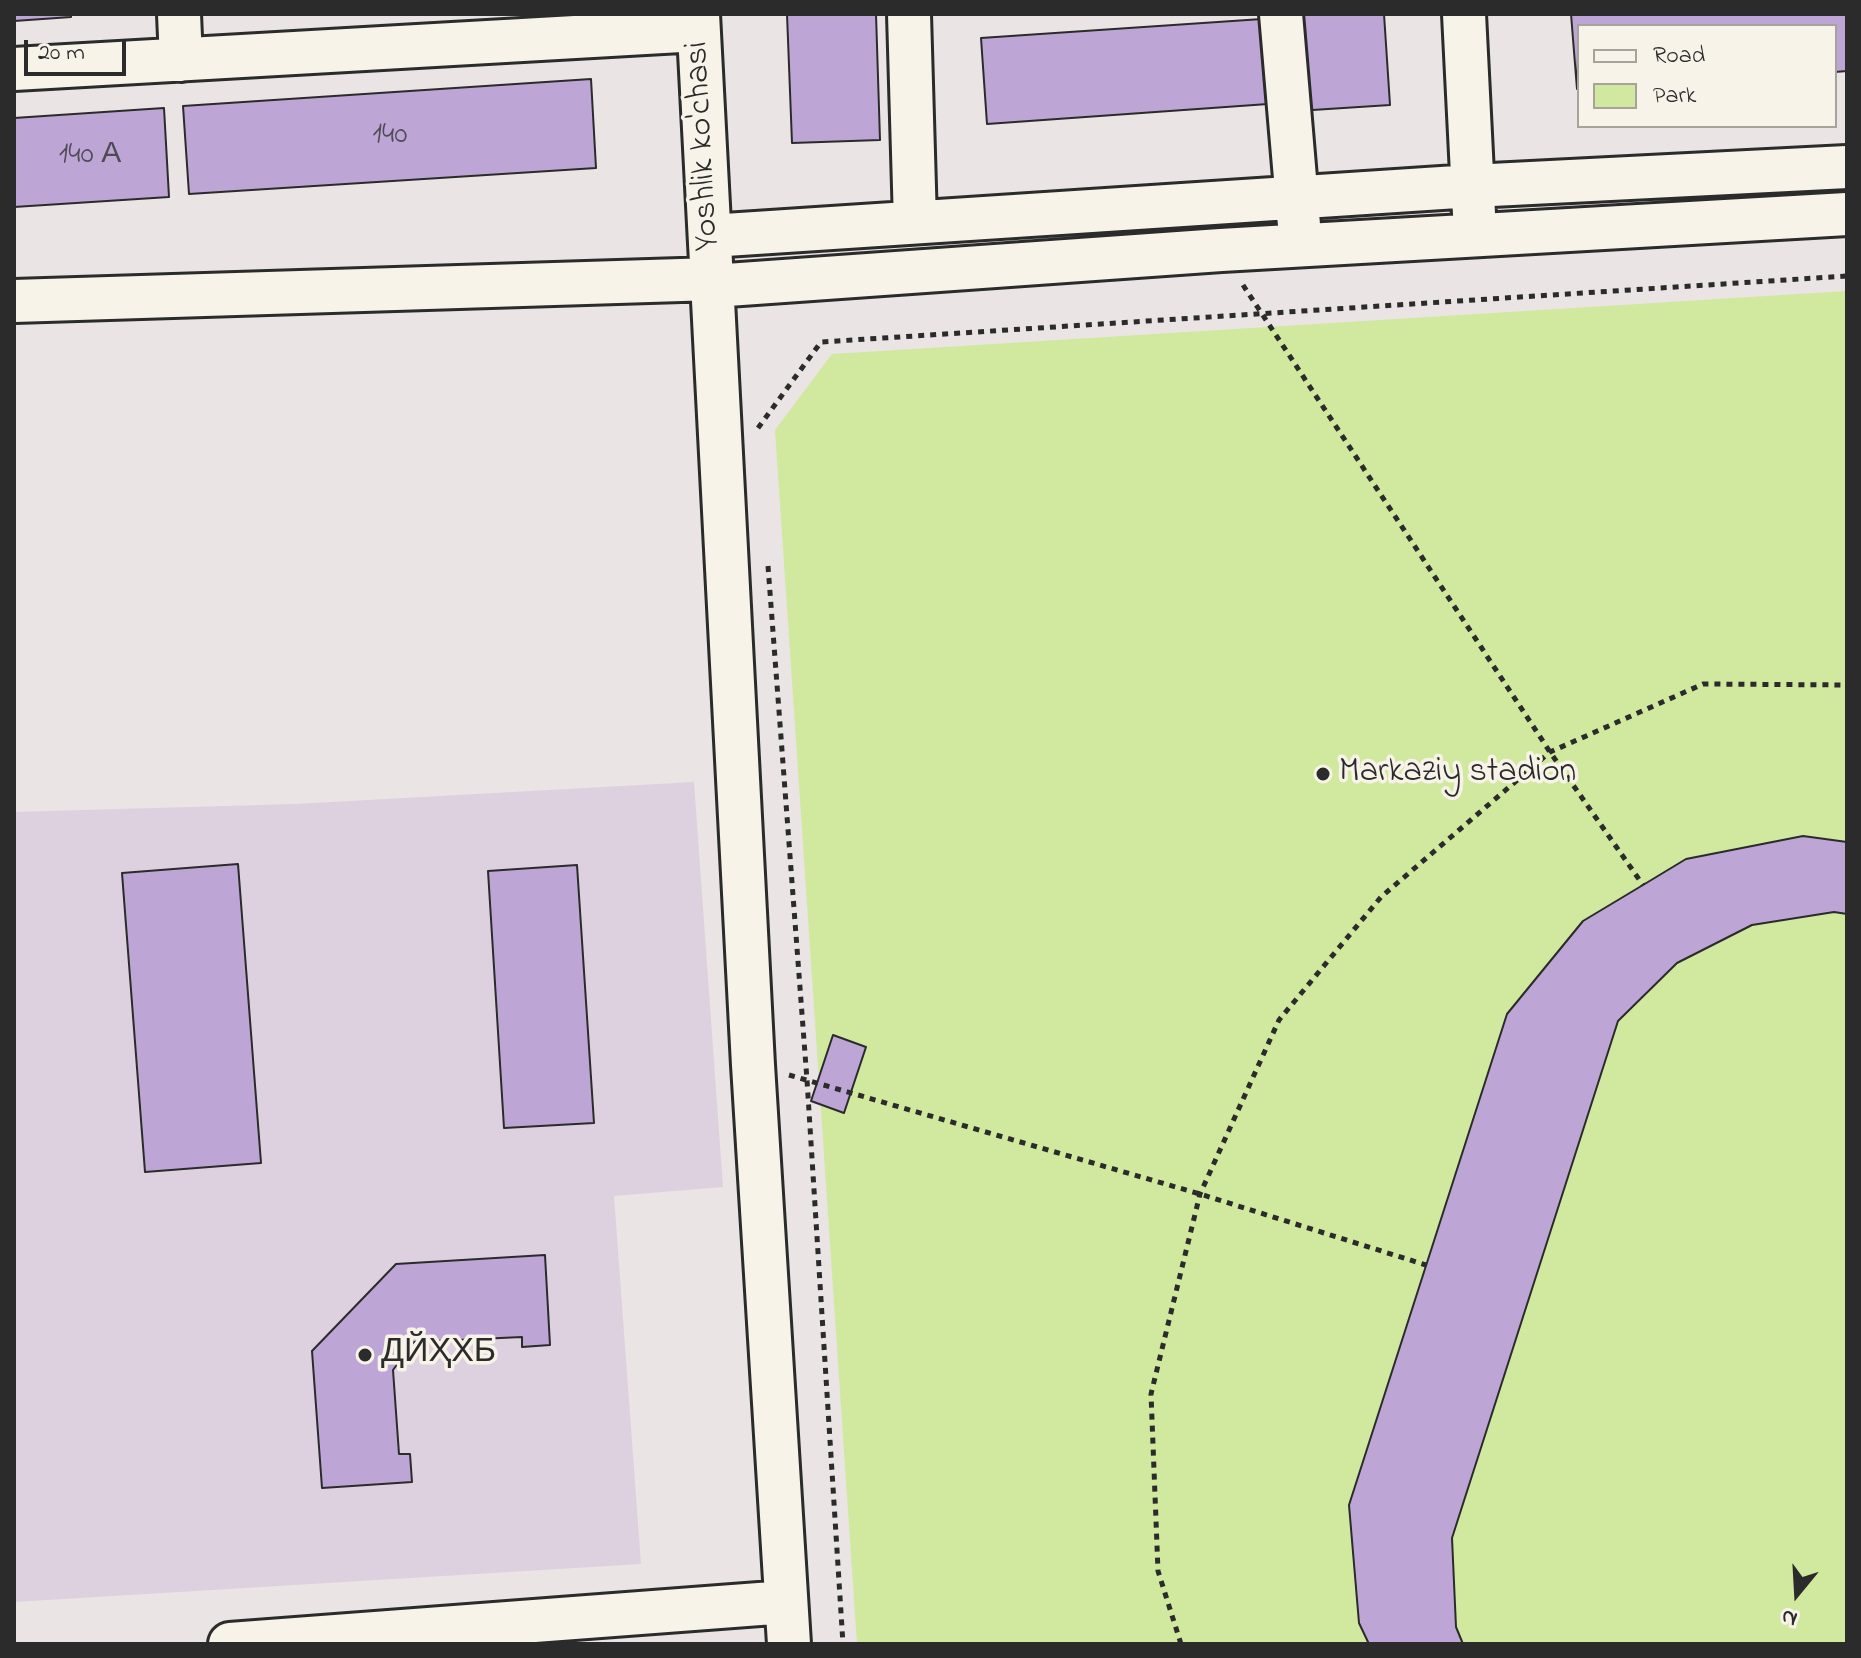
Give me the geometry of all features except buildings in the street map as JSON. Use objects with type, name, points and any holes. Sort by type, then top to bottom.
[{"type":"street","points":[[179,14],[181,60]]},
{"type":"street","points":[[909,14],[915,222]]},
{"type":"street","points":[[1281,14],[1300,246]]},
{"type":"street","points":[[1464,14],[1475,236]]},
{"type":"street","points":[[14,69],[181,60],[358,32],[698,22]]},
{"type":"street","name":"Yoshlik ko'chasi","points":[[698,22],[753,1065],[789,1644]]},
{"type":"street","points":[[710,236],[1472,186],[1847,167]]},
{"type":"street","points":[[14,301],[713,282],[1847,214]]},
{"type":"street","points":[[230,1644],[786,1602]]},
{"type":"path","points":[[1221,250],[1550,752],[1643,885]]},
{"type":"path","points":[[759,444],[758,428],[821,342],[1847,276]]},
{"type":"path","points":[[767,555],[807,1080],[843,1644]]},
{"type":"path","points":[[1181,1644],[1158,1571],[1151,1394],[1200,1194],[1279,1020],[1381,897],[1550,752],[1703,684],[1847,685]]},
{"type":"path","points":[[753,1065],[1200,1194],[1426,1265]]},
{"type":"shaded area","points":[[694,782],[723,1187],[614,1196],[641,1564],[14,1602],[14,812],[295,804]]},
{"type":"green space","name":"Markaziy stadion","points":[[1847,291],[1847,1644],[857,1644],[775,430],[832,354]]},
{"type":"place","name":"Markaziy stadion","points":[[1323,774]]},
{"type":"place","name":"ДЙҲХБ","points":[[365,1355]]}]
